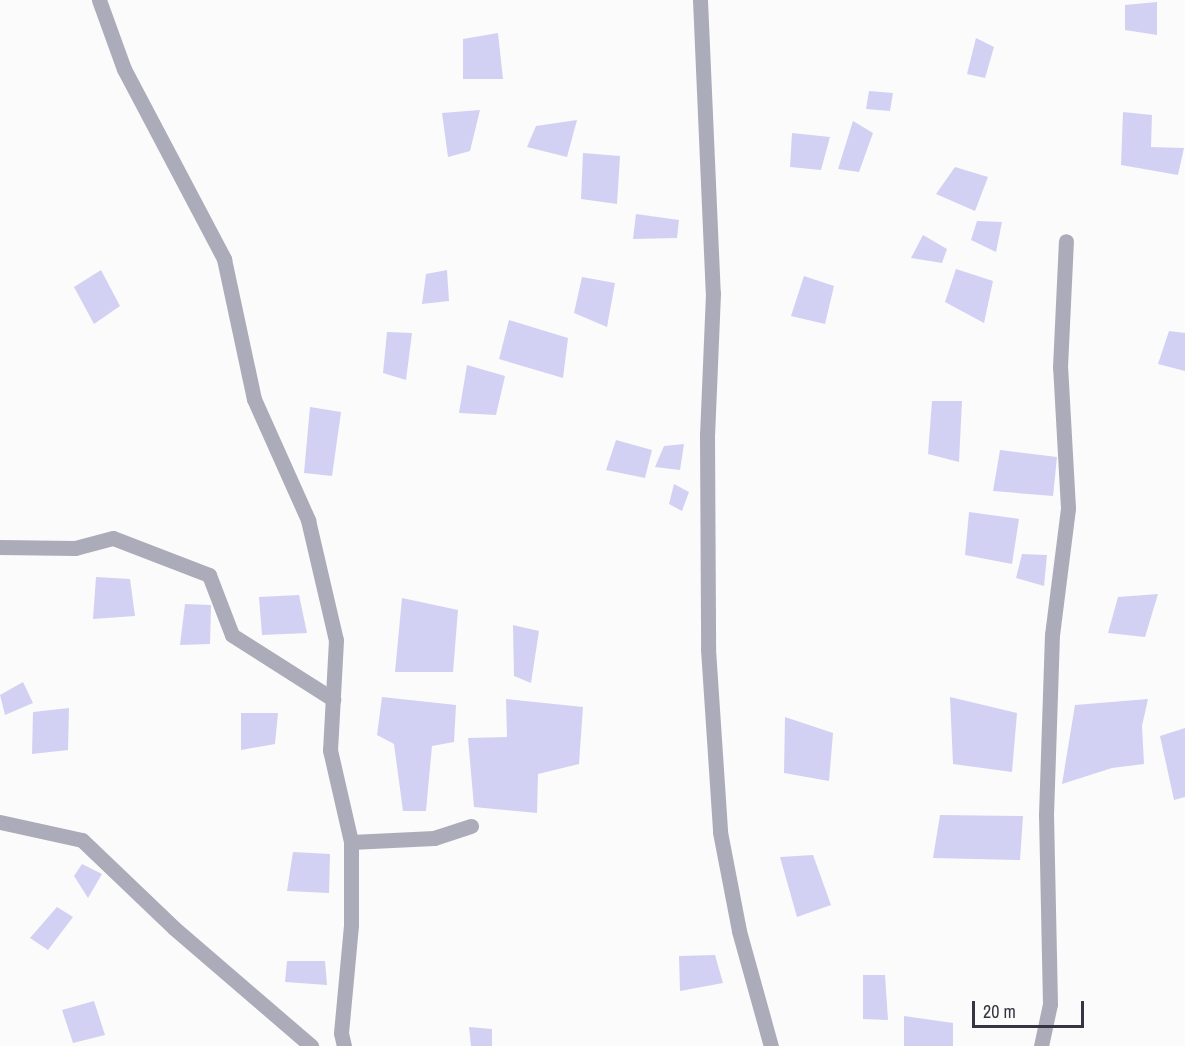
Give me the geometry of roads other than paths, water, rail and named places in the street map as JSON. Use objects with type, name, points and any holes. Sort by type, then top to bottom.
[{"type":"street","points":[[99,0],[124,69],[224,259],[254,399],[308,520],[336,640],[330,750],[351,842],[344,1046]]},
{"type":"street","points":[[700,0],[713,293],[706,434],[708,649],[720,832],[739,932],[771,1046]]},
{"type":"street","points":[[1041,1046],[1050,1004],[1046,815],[1052,635],[1068,508],[1060,367],[1066,241]]},
{"type":"street","points":[[0,547],[75,548],[113,538],[209,575],[232,635],[333,699]]},
{"type":"street","points":[[0,822],[82,840],[174,928],[311,1046]]},
{"type":"street","points":[[351,842],[434,838],[471,826]]}]
